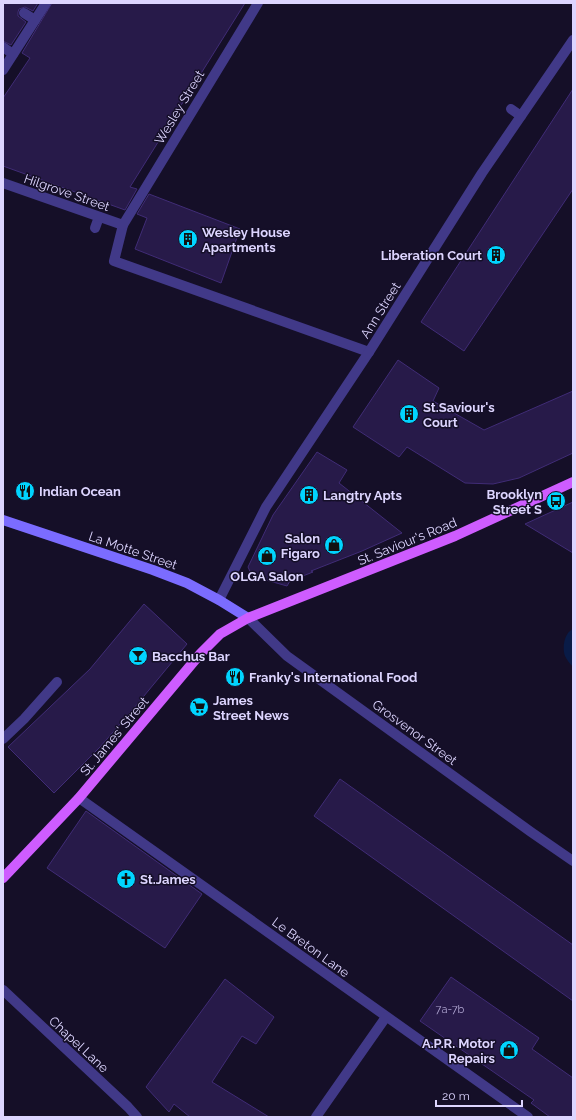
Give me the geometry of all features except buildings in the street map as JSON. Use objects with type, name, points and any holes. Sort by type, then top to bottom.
[{"type":"main road","name":"St. Saviour's Road","points":[[248,618],[455,536],[573,482]]},
{"type":"main road","name":"La Motte Street","points":[[3,520],[153,570],[187,583],[248,618]]},
{"type":"main road","name":"St. James' Street","points":[[4,876],[79,798],[200,653],[220,634],[248,618]]},
{"type":"street","points":[[3,70],[46,3]]},
{"type":"street","name":"Wesley Street","points":[[258,3],[123,225],[114,261],[369,352]]},
{"type":"street","points":[[24,13],[35,20]]},
{"type":"street","name":"Ann Street","points":[[219,600],[266,507],[369,352],[482,173],[573,40]]},
{"type":"street","points":[[3,48],[13,54]]},
{"type":"street","points":[[511,109],[521,116]]},
{"type":"street","name":"Hilgrove Street","points":[[3,183],[123,225]]},
{"type":"street","points":[[95,228],[99,216]]},
{"type":"street","name":"Grosvenor Street","points":[[248,618],[287,656],[573,861]]},
{"type":"street","points":[[3,739],[24,719],[57,682]]},
{"type":"street","name":"Le Breton Lane","points":[[79,798],[528,1117]]},
{"type":"street","name":"Chapel Lane","points":[[3,990],[137,1117]]},
{"type":"street","points":[[316,1117],[386,1017]]},
{"type":"water","points":[[573,629],[573,667],[565,656],[564,641]]},
{"type":"place","name":"Wesley House Apartments","points":[[188,239]]},
{"type":"place","name":"Liberation Court","points":[[496,255]]},
{"type":"place","name":"St.Saviour's Court","points":[[409,414]]},
{"type":"place","name":"Indian Ocean","points":[[25,491]]},
{"type":"place","name":"Langtry Apts","points":[[309,495]]},
{"type":"place","name":"Brooklyn Street S","points":[[556,501]]},
{"type":"place","name":"Salon Figaro","points":[[334,545]]},
{"type":"place","name":"OLGA Salon","points":[[267,556]]},
{"type":"place","name":"Bacchus Bar","points":[[138,656]]},
{"type":"place","name":"Franky's International Food","points":[[235,677]]},
{"type":"place","name":"James Street News","points":[[199,707]]},
{"type":"place","name":"St.James","points":[[126,879]]},
{"type":"place","name":"A.P.R. Motor Repairs","points":[[509,1050]]}]
